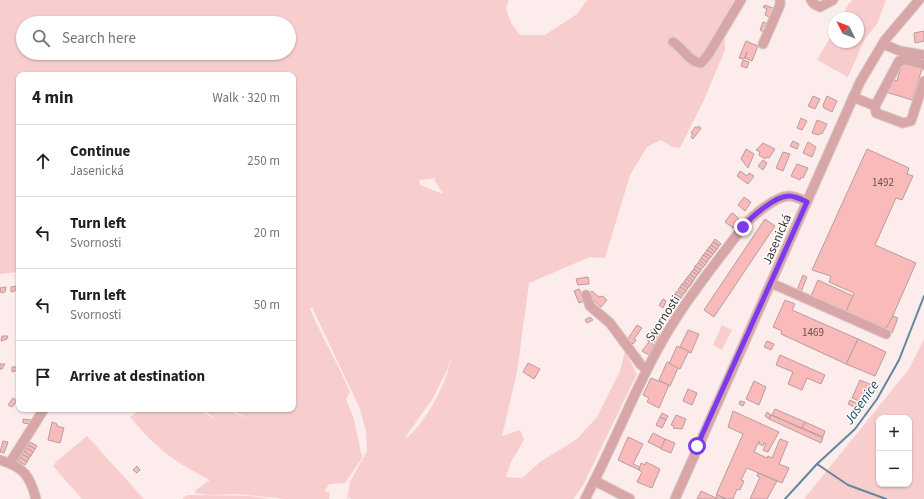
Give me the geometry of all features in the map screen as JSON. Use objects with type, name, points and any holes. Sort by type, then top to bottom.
[{"type":"street","points":[[673,42],[681,47],[692,61],[701,63],[708,55],[740,0]]},
{"type":"street","points":[[762,44],[780,5],[780,0]]},
{"type":"street","points":[[811,0],[814,4],[820,7],[833,0]]},
{"type":"street","name":"Jasenická","points":[[674,499],[853,97],[869,65],[883,44],[917,1]]},
{"type":"street","points":[[883,44],[900,51],[924,55]]},
{"type":"street","points":[[924,65],[907,60],[899,61],[875,106],[877,114],[903,123],[908,122],[912,118],[924,82]]},
{"type":"street","points":[[853,97],[875,106]]},
{"type":"street","name":"Svornosti","points":[[584,499],[620,430],[647,369],[675,320],[751,217],[786,196],[793,196],[807,202]]},
{"type":"street","points":[[770,283],[886,334]]},
{"type":"street","points":[[586,295],[590,306],[610,323],[641,365],[647,369]]},
{"type":"street","points":[[10,463],[42,412]]},
{"type":"street","points":[[0,460],[10,463],[29,476],[36,499]]},
{"type":"street","points":[[594,481],[630,499]]},
{"type":"shaded area","points":[[0,0],[509,0],[506,8],[511,23],[520,35],[545,35],[577,14],[587,0],[734,0],[724,20],[725,50],[704,100],[680,148],[672,147],[661,140],[647,147],[630,175],[605,258],[590,257],[529,283],[517,372],[502,436],[520,430],[524,440],[511,462],[506,477],[522,478],[540,462],[577,439],[597,417],[620,371],[625,351],[637,374],[583,485],[573,499],[351,499],[350,497],[347,499],[350,482],[367,451],[366,431],[360,409],[312,307],[310,309],[350,392],[346,399],[354,419],[362,458],[345,483],[329,484],[325,491],[330,493],[329,499],[286,499],[235,494],[208,495],[195,493],[196,490],[210,480],[186,467],[157,446],[130,417],[138,412],[203,412],[218,421],[206,412],[231,412],[246,418],[235,412],[296,412],[296,72],[16,72],[16,272],[0,274]],"holes":[[[437,178],[434,179],[443,194],[420,185],[419,180]],[[451,356],[446,377],[434,402],[419,425],[404,439],[433,398],[448,368]]]},
{"type":"shaded area","points":[[853,0],[886,0],[877,24],[864,41],[864,12],[844,12],[849,3]]},
{"type":"shaded area","points":[[828,41],[828,48],[861,48],[848,77],[817,60]]},
{"type":"shaded area","points":[[722,325],[732,330],[722,350],[713,345]]},
{"type":"shaded area","points":[[924,339],[924,499],[804,499],[909,369]]},
{"type":"shaded area","points":[[87,436],[144,499],[82,499],[53,466]]},
{"type":"shaded area","points":[[187,495],[250,496],[271,499],[182,499]]},
{"type":"building","points":[[765,5],[775,9],[771,18],[765,15],[767,9],[763,7]]},
{"type":"building","points":[[763,22],[768,24],[765,33],[760,30]]},
{"type":"building","points":[[924,31],[924,41],[915,43],[914,33]]},
{"type":"building","points":[[746,41],[758,46],[752,61],[745,58],[747,52],[744,59],[739,58]]},
{"type":"building","points":[[743,60],[749,62],[747,68],[741,66]]},
{"type":"building","points":[[902,63],[922,69],[912,100],[886,92],[890,79],[897,81]]},
{"type":"building","points":[[813,96],[820,99],[815,109],[808,106]]},
{"type":"building","points":[[827,96],[837,101],[832,112],[824,108],[823,105]]},
{"type":"building","points":[[801,118],[807,121],[802,130],[797,128]]},
{"type":"building","points":[[817,120],[827,124],[822,134],[820,133],[819,135],[812,133]]},
{"type":"building","points":[[698,126],[701,128],[693,139],[691,137],[693,134],[691,133],[695,127],[697,128]]},
{"type":"building","points":[[793,141],[799,144],[797,149],[790,146]]},
{"type":"building","points":[[808,142],[816,147],[812,157],[803,153]]},
{"type":"building","points":[[763,143],[775,149],[769,158],[766,157],[765,159],[759,155],[760,152],[756,150]]},
{"type":"building","points":[[746,149],[754,154],[748,168],[741,159]]},
{"type":"building","points":[[867,149],[909,168],[907,174],[913,176],[902,200],[896,198],[875,245],[916,263],[887,329],[846,311],[854,293],[829,282],[831,276],[812,270]]},
{"type":"building","points":[[783,152],[790,154],[783,171],[776,168]]},
{"type":"building","points":[[763,160],[767,163],[763,170],[758,166]]},
{"type":"building","points":[[797,164],[808,168],[803,178],[801,177],[800,180],[791,176]]},
{"type":"building","points":[[740,171],[747,176],[749,173],[754,176],[748,184],[737,176]]},
{"type":"building","points":[[744,197],[751,202],[745,211],[738,205]]},
{"type":"building","points":[[733,213],[739,219],[733,228],[725,222]]},
{"type":"building","points":[[765,219],[775,226],[714,317],[704,310]]},
{"type":"building","points":[[715,239],[721,244],[719,246],[713,242]]},
{"type":"building","points":[[713,242],[719,246],[717,249],[711,245]]},
{"type":"building","points":[[711,245],[717,249],[715,252],[709,247]]},
{"type":"building","points":[[709,247],[715,252],[713,254],[707,250]]},
{"type":"building","points":[[707,250],[713,254],[711,257],[705,253]]},
{"type":"building","points":[[705,253],[711,257],[709,259],[703,255]]},
{"type":"building","points":[[703,255],[709,259],[707,262],[701,258]]},
{"type":"building","points":[[701,258],[707,262],[705,265],[700,260]]},
{"type":"building","points":[[700,260],[705,265],[703,267],[698,263]]},
{"type":"building","points":[[698,263],[703,267],[701,270],[695,266]]},
{"type":"building","points":[[695,266],[701,270],[699,273],[694,269]]},
{"type":"building","points":[[694,269],[699,273],[697,275],[692,271]]},
{"type":"building","points":[[692,271],[697,275],[695,278],[690,274]]},
{"type":"building","points":[[690,274],[695,278],[693,281],[688,276]]},
{"type":"building","points":[[803,275],[807,277],[801,292],[797,290]]},
{"type":"building","points":[[688,276],[693,281],[692,283],[686,279]]},
{"type":"building","points":[[588,277],[589,284],[578,285],[576,279]]},
{"type":"building","points":[[686,279],[692,283],[690,286],[684,282]]},
{"type":"building","points":[[818,280],[853,296],[846,311],[811,296]]},
{"type":"building","points":[[684,282],[690,286],[688,288],[682,284]]},
{"type":"building","points":[[682,284],[688,288],[686,291],[680,287]]},
{"type":"building","points":[[16,286],[15,291],[11,292],[11,287]]},
{"type":"building","points":[[6,287],[5,292],[1,293],[0,288]]},
{"type":"building","points":[[680,287],[686,291],[684,294],[678,290]]},
{"type":"building","points":[[579,289],[585,301],[579,303],[574,291]]},
{"type":"building","points":[[592,291],[599,297],[603,296],[607,300],[601,307],[588,295]]},
{"type":"building","points":[[677,291],[683,295],[681,298],[675,294]]},
{"type":"building","points":[[675,294],[681,298],[679,300],[673,296]]},
{"type":"building","points":[[673,296],[679,300],[677,303],[671,299]]},
{"type":"building","points":[[663,299],[666,301],[663,308],[659,305]]},
{"type":"building","points":[[671,299],[677,303],[675,306],[669,302]]},
{"type":"building","points":[[785,300],[795,304],[792,310],[858,339],[846,364],[781,334],[782,331],[773,327]]},
{"type":"building","points":[[893,316],[898,318],[892,333],[885,330]]},
{"type":"building","points":[[590,317],[593,320],[587,323],[585,320]]},
{"type":"building","points":[[637,325],[642,328],[634,339],[636,340],[633,344],[627,340]]},
{"type":"building","points":[[651,330],[661,335],[657,343],[653,341],[652,344],[654,345],[649,355],[642,351],[649,342],[646,338]]},
{"type":"building","points":[[688,330],[699,334],[691,353],[680,347]]},
{"type":"building","points":[[2,336],[8,336],[7,339],[1,341]]},
{"type":"building","points":[[858,339],[886,352],[875,376],[846,364]]},
{"type":"building","points":[[767,341],[774,344],[771,350],[764,347]]},
{"type":"building","points":[[677,346],[689,351],[680,369],[669,364]]},
{"type":"building","points":[[780,355],[825,375],[821,384],[807,378],[802,390],[788,384],[793,372],[776,365]]},
{"type":"building","points":[[667,362],[678,368],[670,386],[659,380]]},
{"type":"building","points":[[528,363],[540,369],[534,379],[523,372]]},
{"type":"building","points":[[0,364],[5,364],[2,369],[0,369]]},
{"type":"building","points":[[12,367],[16,367],[16,371],[12,372]]},
{"type":"building","points":[[651,378],[669,385],[659,408],[647,402],[649,398],[643,395]]},
{"type":"building","points":[[860,380],[872,385],[864,403],[852,398]]},
{"type":"building","points":[[754,381],[766,387],[759,405],[746,399]]},
{"type":"building","points":[[688,389],[697,393],[692,405],[683,401]]},
{"type":"building","points":[[13,398],[16,400],[12,407],[8,405]]},
{"type":"building","points":[[850,400],[858,404],[856,408],[848,404]]},
{"type":"building","points":[[740,401],[745,402],[743,406],[739,404]]},
{"type":"building","points":[[775,409],[805,422],[802,428],[772,415]]},
{"type":"building","points":[[733,411],[779,432],[768,452],[763,450],[766,444],[764,443],[763,446],[759,444],[759,441],[754,452],[767,458],[768,456],[772,458],[780,439],[788,442],[779,464],[789,468],[782,483],[747,468],[741,480],[744,481],[740,490],[737,489],[733,499],[727,499],[716,495],[743,434],[728,427]]},
{"type":"building","points":[[767,412],[771,415],[769,419],[765,416]]},
{"type":"building","points":[[662,413],[668,416],[666,420],[660,417]]},
{"type":"building","points":[[676,415],[686,419],[682,429],[673,428],[674,426],[671,425]]},
{"type":"building","points":[[771,415],[823,438],[821,443],[769,419]]},
{"type":"building","points":[[660,417],[666,420],[662,428],[656,425]]},
{"type":"building","points":[[23,419],[31,420],[31,424],[23,423]]},
{"type":"building","points":[[52,422],[57,424],[57,426],[64,428],[60,443],[48,440]]},
{"type":"building","points":[[805,422],[825,431],[823,437],[802,428]]},
{"type":"building","points":[[653,433],[665,439],[662,449],[648,442]]},
{"type":"building","points":[[628,437],[643,444],[633,464],[640,467],[639,470],[618,460]]},
{"type":"building","points":[[665,439],[675,443],[671,453],[661,449]]},
{"type":"building","points":[[3,441],[8,442],[4,453],[0,452]]},
{"type":"building","points":[[30,442],[37,446],[35,449],[28,445]]},
{"type":"building","points":[[28,445],[35,449],[33,452],[26,448]]},
{"type":"building","points":[[26,448],[33,452],[31,456],[24,451]]},
{"type":"building","points":[[24,451],[31,456],[29,458],[22,454]]},
{"type":"building","points":[[22,454],[29,458],[27,462],[20,457]]},
{"type":"building","points":[[20,457],[27,462],[25,465],[18,461]]},
{"type":"building","points":[[646,462],[660,469],[652,488],[637,482],[642,472],[639,470],[641,463],[645,465]]},
{"type":"building","points":[[137,466],[140,470],[137,473],[133,470]]},
{"type":"building","points":[[758,473],[777,481],[767,499],[750,499],[760,477],[757,476]]},
{"type":"building","points":[[701,491],[716,498],[717,495],[727,499],[697,499]]},
{"type":"waterway","name":"Jasenice","points":[[785,499],[817,464],[855,429],[877,399],[899,360],[924,296]]},
{"type":"waterway","points":[[817,464],[848,485],[886,499]]},
{"type":"route","points":[[697,446],[807,202],[793,196],[781,198],[756,213],[743,227]]}]
